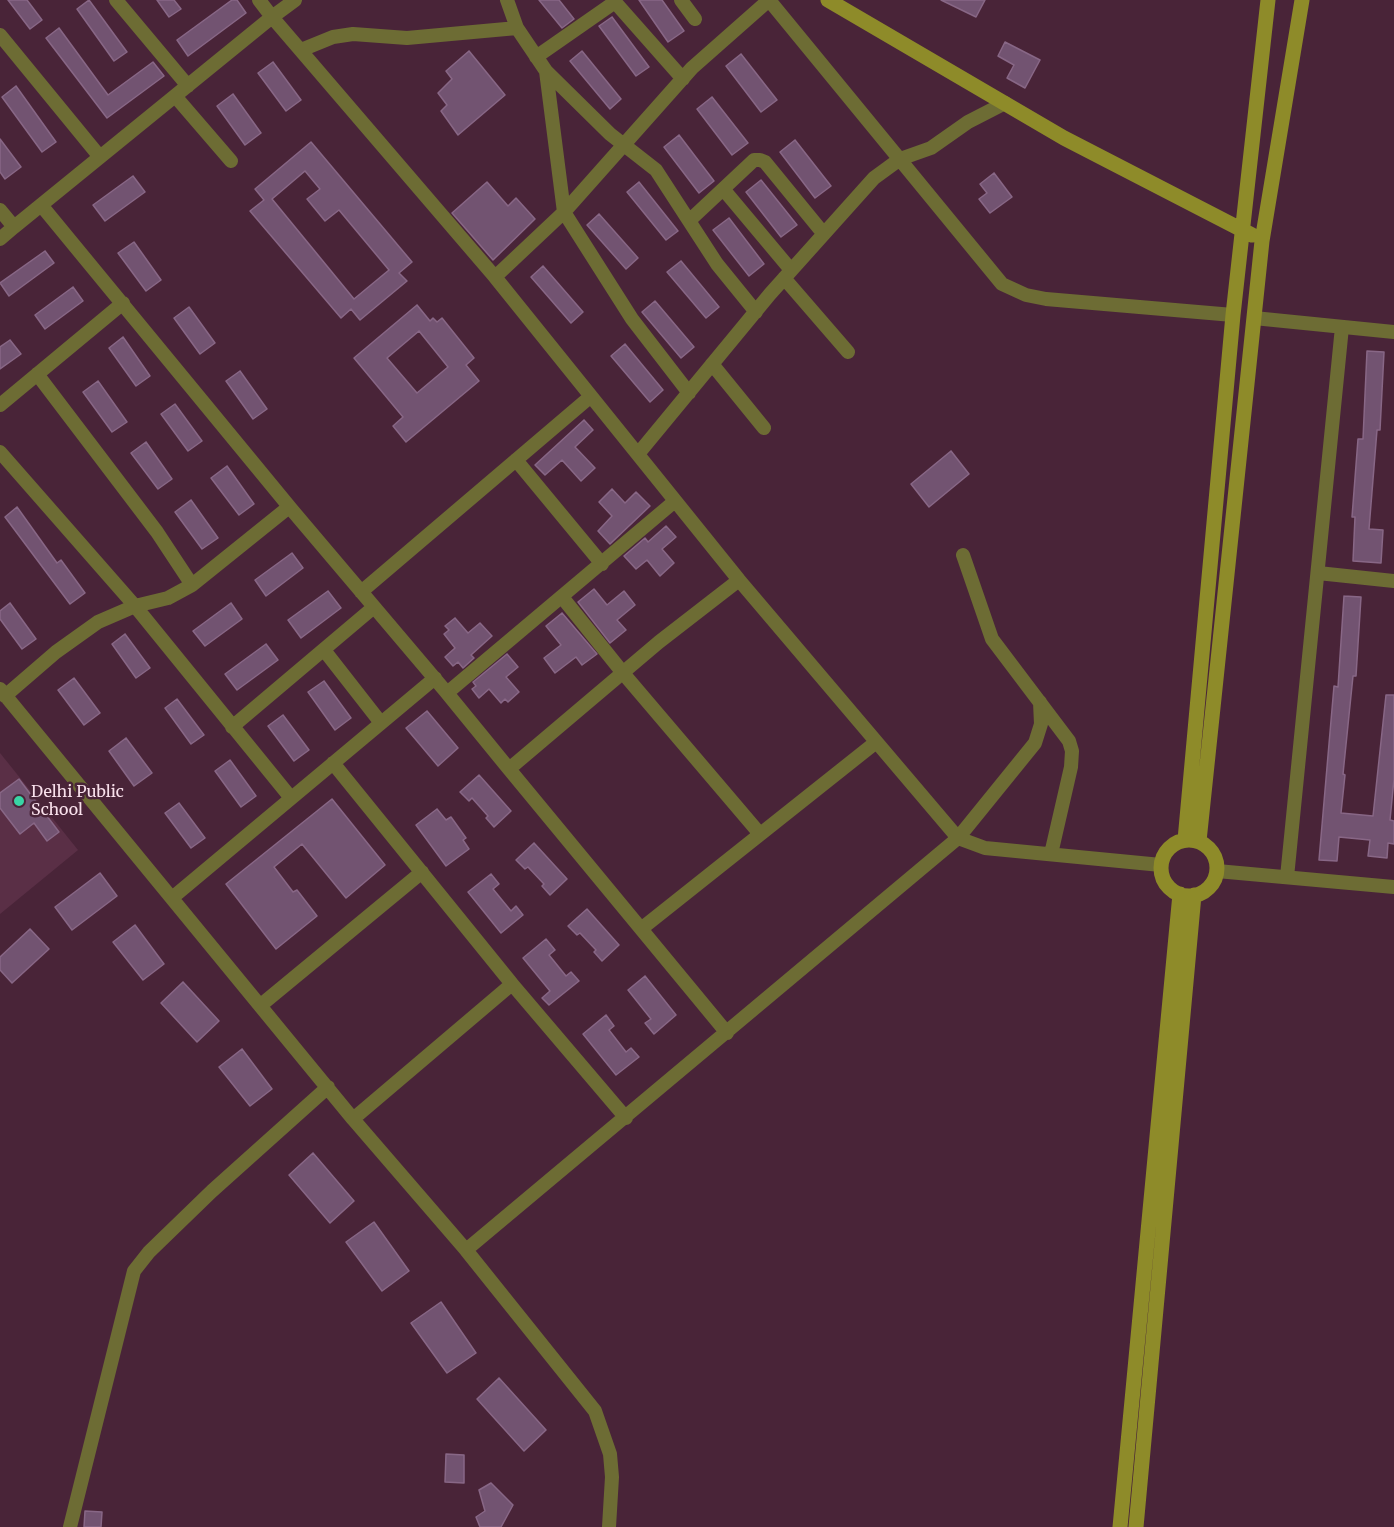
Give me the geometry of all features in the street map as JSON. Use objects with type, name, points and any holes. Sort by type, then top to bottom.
[{"type":"main road","points":[[828,0],[1064,138],[1262,241]]},
{"type":"main road","points":[[1192,840],[1233,315],[1268,0]]},
{"type":"main road","points":[[1192,840],[1262,241],[1302,0]]},
{"type":"main road","points":[[1192,840],[1211,850],[1217,871],[1209,887],[1187,895],[1164,879],[1161,865],[1169,849],[1192,840]]},
{"type":"main road","points":[[1120,1527],[1187,895]]},
{"type":"main road","points":[[1136,1527],[1187,895]]},
{"type":"street","points":[[116,0],[188,86]]},
{"type":"street","points":[[258,0],[495,277],[739,580],[958,838],[985,848],[1161,865]]},
{"type":"street","points":[[0,239],[295,0]]},
{"type":"street","points":[[507,0],[517,28],[546,71],[623,145],[656,170],[717,264],[756,312]]},
{"type":"street","points":[[681,0],[695,19]]},
{"type":"street","points":[[495,277],[564,212],[683,78],[769,0],[1002,284],[1014,290],[1046,298],[1233,315]]},
{"type":"street","points":[[536,57],[615,2],[683,78]]},
{"type":"street","points":[[301,50],[353,34],[407,38],[517,28]]},
{"type":"street","points":[[0,35],[100,158]]},
{"type":"street","points":[[546,71],[564,212],[632,319],[689,393]]},
{"type":"street","points":[[176,96],[231,161]]},
{"type":"street","points":[[638,454],[823,233],[874,178],[900,159],[930,148],[968,122],[1005,103]]},
{"type":"street","points":[[690,220],[754,160],[765,162],[823,233]]},
{"type":"street","points":[[724,190],[848,352]]},
{"type":"street","points":[[41,205],[727,1033]]},
{"type":"street","points":[[0,210],[14,227]]},
{"type":"street","points":[[0,405],[123,303]]},
{"type":"street","points":[[1254,318],[1394,332]]},
{"type":"street","points":[[1287,878],[1342,327]]},
{"type":"street","points":[[712,364],[764,428]]},
{"type":"street","points":[[37,374],[157,532],[192,585]]},
{"type":"street","points":[[361,592],[590,397]]},
{"type":"street","points":[[0,452],[135,606],[291,798]]},
{"type":"street","points":[[516,460],[602,564]]},
{"type":"street","points":[[447,693],[675,501]]},
{"type":"street","points":[[289,507],[192,585],[168,598],[135,606],[98,622],[3,692],[353,1119],[466,1250],[595,1411],[610,1454],[612,1477],[609,1527]]},
{"type":"street","points":[[963,555],[992,639],[1062,730],[1072,751],[1051,854]]},
{"type":"street","points":[[1318,573],[1394,581]]},
{"type":"street","points":[[509,769],[739,580]]},
{"type":"street","points":[[562,597],[623,673],[760,834]]},
{"type":"street","points":[[232,727],[374,607]]},
{"type":"street","points":[[324,650],[381,723]]},
{"type":"street","points":[[172,898],[435,678]]},
{"type":"street","points":[[466,1250],[958,838],[1035,743],[1041,724],[1040,702]]},
{"type":"street","points":[[641,929],[875,743]]},
{"type":"street","points":[[333,763],[512,984],[626,1118]]},
{"type":"street","points":[[1217,871],[1394,887]]},
{"type":"street","points":[[261,1005],[422,872]]},
{"type":"street","points":[[353,1119],[512,984]]},
{"type":"street","points":[[70,1527],[134,1271],[149,1252],[212,1191],[328,1087]]},
{"type":"shaded area","name":"Delhi Public School","points":[[0,753],[78,850],[0,914]]},
{"type":"building","points":[[8,0],[27,0],[42,20],[30,29]]},
{"type":"building","points":[[89,0],[127,52],[114,61],[77,9]]},
{"type":"building","points":[[157,0],[174,0],[181,9],[169,17]]},
{"type":"building","points":[[232,0],[237,0],[246,13],[188,56],[177,40]]},
{"type":"building","points":[[539,0],[559,0],[574,19],[562,28]]},
{"type":"building","points":[[639,0],[662,0],[684,31],[668,42]]},
{"type":"building","points":[[941,0],[985,0],[976,17]]},
{"type":"building","points":[[612,17],[649,67],[636,76],[599,26]]},
{"type":"building","points":[[59,28],[108,95],[153,62],[164,76],[107,118],[46,38]]},
{"type":"building","points":[[1005,42],[1040,60],[1025,88],[1007,78],[1014,65],[998,56]]},
{"type":"building","points":[[469,51],[505,95],[458,135],[441,111],[447,105],[438,93],[452,79],[446,71]]},
{"type":"building","points":[[582,51],[621,99],[610,109],[570,61]]},
{"type":"building","points":[[741,54],[777,100],[761,112],[726,66]]},
{"type":"building","points":[[273,62],[301,100],[286,111],[258,73]]},
{"type":"building","points":[[16,86],[56,142],[42,152],[2,97]]},
{"type":"building","points":[[233,94],[261,133],[245,145],[217,106]]},
{"type":"building","points":[[712,97],[748,143],[732,155],[697,109]]},
{"type":"building","points":[[679,135],[714,181],[699,193],[664,147]]},
{"type":"building","points":[[0,139],[21,167],[5,179],[0,172]]},
{"type":"building","points":[[795,140],[831,186],[815,198],[780,152]]},
{"type":"building","points":[[311,142],[412,262],[399,273],[407,281],[360,320],[351,309],[341,318],[250,211],[264,200],[255,189]],"holes":[[[305,171],[320,189],[307,199],[325,221],[339,210],[389,270],[354,299],[272,199]]]},
{"type":"building","points":[[994,173],[1012,197],[990,213],[979,199],[987,193],[980,184]]},
{"type":"building","points":[[133,176],[145,192],[105,221],[93,205]]},
{"type":"building","points":[[761,180],[797,225],[781,237],[746,192]]},
{"type":"building","points":[[487,182],[508,206],[516,198],[535,219],[493,260],[452,213]]},
{"type":"building","points":[[639,182],[678,231],[666,240],[627,192]]},
{"type":"building","points":[[599,214],[638,258],[626,269],[587,225]]},
{"type":"building","points":[[729,218],[764,264],[749,276],[713,230]]},
{"type":"building","points":[[134,242],[161,280],[146,291],[118,253]]},
{"type":"building","points":[[45,251],[54,263],[9,296],[0,283]]},
{"type":"building","points":[[681,261],[719,307],[706,318],[667,272]]},
{"type":"building","points":[[543,266],[583,312],[571,323],[531,277]]},
{"type":"building","points":[[73,287],[83,301],[45,329],[35,315]]},
{"type":"building","points":[[655,301],[694,347],[681,358],[642,312]]},
{"type":"building","points":[[417,305],[430,321],[433,318],[437,322],[442,318],[474,358],[466,365],[479,381],[406,442],[393,426],[403,417],[354,358]],"holes":[[[419,331],[448,367],[417,393],[387,358]]]},
{"type":"building","points":[[189,307],[215,343],[200,354],[174,318]]},
{"type":"building","points":[[123,337],[150,376],[136,386],[109,348]]},
{"type":"building","points":[[10,340],[21,354],[0,369],[0,347]]},
{"type":"building","points":[[625,344],[663,390],[650,402],[611,356]]},
{"type":"building","points":[[1367,351],[1384,352],[1380,430],[1377,430],[1369,529],[1383,530],[1381,563],[1353,561],[1355,517],[1352,517],[1358,439],[1363,439]]},
{"type":"building","points":[[240,371],[267,409],[253,419],[226,381]]},
{"type":"building","points":[[98,381],[127,422],[112,432],[83,392]]},
{"type":"building","points":[[175,404],[202,441],[188,451],[161,414]]},
{"type":"building","points":[[584,420],[593,430],[575,447],[595,468],[581,481],[562,460],[545,475],[535,465]]},
{"type":"building","points":[[146,442],[172,479],[158,489],[131,453]]},
{"type":"building","points":[[951,451],[969,474],[929,507],[911,484]]},
{"type":"building","points":[[227,466],[254,504],[239,515],[211,478]]},
{"type":"building","points":[[612,489],[625,503],[636,492],[650,506],[610,544],[598,531],[612,516],[599,502]]},
{"type":"building","points":[[191,500],[218,538],[202,549],[175,512]]},
{"type":"building","points":[[17,507],[57,563],[61,560],[85,593],[70,604],[5,517]]},
{"type":"building","points":[[666,526],[676,537],[662,549],[674,563],[660,576],[647,560],[636,569],[624,556],[645,538],[648,542]]},
{"type":"building","points":[[292,553],[303,568],[266,596],[255,580]]},
{"type":"building","points":[[594,589],[607,605],[624,591],[635,605],[617,620],[626,630],[610,643],[578,602]]},
{"type":"building","points":[[328,591],[341,608],[301,638],[288,620]]},
{"type":"building","points":[[1344,596],[1361,597],[1356,676],[1353,676],[1341,813],[1373,816],[1386,695],[1394,695],[1394,779],[1390,820],[1394,821],[1394,844],[1388,843],[1387,858],[1368,856],[1370,840],[1339,837],[1337,861],[1319,860],[1334,686],[1338,687]]},
{"type":"building","points":[[10,603],[36,639],[22,649],[0,619],[0,611]]},
{"type":"building","points":[[231,603],[242,619],[205,646],[193,631]]},
{"type":"building","points":[[562,613],[597,654],[582,665],[576,657],[555,673],[544,658],[561,645],[546,626]]},
{"type":"building","points":[[455,618],[468,633],[480,623],[492,636],[471,655],[474,658],[463,668],[458,662],[453,666],[445,657],[455,648],[444,634],[449,630],[445,626]]},
{"type":"building","points":[[125,634],[150,668],[136,678],[112,644]]},
{"type":"building","points":[[266,644],[278,660],[237,690],[225,674]]},
{"type":"building","points":[[507,654],[518,667],[506,677],[519,692],[508,702],[505,699],[501,703],[489,689],[479,698],[472,689],[476,686],[473,682]]},
{"type":"building","points":[[74,678],[100,713],[84,725],[58,690]]},
{"type":"building","points":[[324,681],[351,718],[335,730],[308,692]]},
{"type":"building","points":[[177,699],[204,735],[191,744],[165,708]]},
{"type":"building","points":[[427,711],[458,748],[438,766],[406,728]]},
{"type":"building","points":[[283,715],[309,750],[294,761],[268,726]]},
{"type":"building","points":[[126,738],[152,773],[134,786],[109,751]]},
{"type":"building","points":[[230,760],[256,796],[241,807],[215,771]]},
{"type":"building","points":[[479,775],[511,811],[494,827],[486,818],[488,816],[472,798],[469,801],[460,792]]},
{"type":"building","points":[[19,779],[59,832],[47,841],[34,823],[20,834],[0,808],[0,793]]},
{"type":"building","points":[[332,799],[385,865],[346,898],[302,844],[274,867],[293,892],[297,890],[317,916],[276,949],[226,884]]},
{"type":"building","points":[[179,803],[205,838],[191,848],[165,813]]},
{"type":"building","points":[[437,809],[446,820],[451,817],[466,838],[463,840],[469,849],[446,866],[416,825]]},
{"type":"building","points":[[534,843],[567,879],[550,895],[542,886],[544,884],[528,867],[525,869],[516,860]]},
{"type":"building","points":[[100,873],[117,896],[72,930],[55,907]]},
{"type":"building","points":[[491,874],[499,884],[493,889],[511,911],[516,906],[523,915],[501,933],[468,892]]},
{"type":"building","points":[[587,909],[619,945],[602,961],[594,952],[596,950],[580,933],[577,935],[568,926]]},
{"type":"building","points":[[135,925],[164,964],[143,980],[113,942]]},
{"type":"building","points":[[30,929],[49,949],[12,983],[0,970],[0,957]]},
{"type":"building","points":[[546,939],[555,950],[549,955],[566,976],[571,972],[579,981],[549,1005],[542,998],[550,991],[523,958]]},
{"type":"building","points":[[645,976],[676,1015],[654,1034],[645,1023],[651,1019],[628,990]]},
{"type":"building","points":[[183,982],[219,1021],[197,1042],[161,1003]]},
{"type":"building","points":[[606,1015],[614,1026],[609,1030],[626,1052],[631,1048],[639,1057],[616,1075],[583,1034]]},
{"type":"building","points":[[242,1049],[272,1089],[250,1106],[219,1067]]},
{"type":"building","points":[[313,1153],[354,1201],[330,1223],[289,1175]]},
{"type":"building","points":[[374,1222],[409,1271],[382,1291],[346,1242]]},
{"type":"building","points":[[441,1302],[476,1353],[447,1373],[411,1323]]},
{"type":"building","points":[[499,1378],[546,1430],[524,1451],[477,1399]]},
{"type":"building","points":[[446,1454],[464,1455],[464,1483],[445,1482]]},
{"type":"building","points":[[491,1483],[513,1505],[501,1527],[480,1527],[476,1517],[485,1511],[479,1490]]},
{"type":"building","points":[[85,1511],[102,1512],[101,1527],[84,1527]]},
{"type":"place","name":"Delhi Public School","points":[[19,801]]}]
